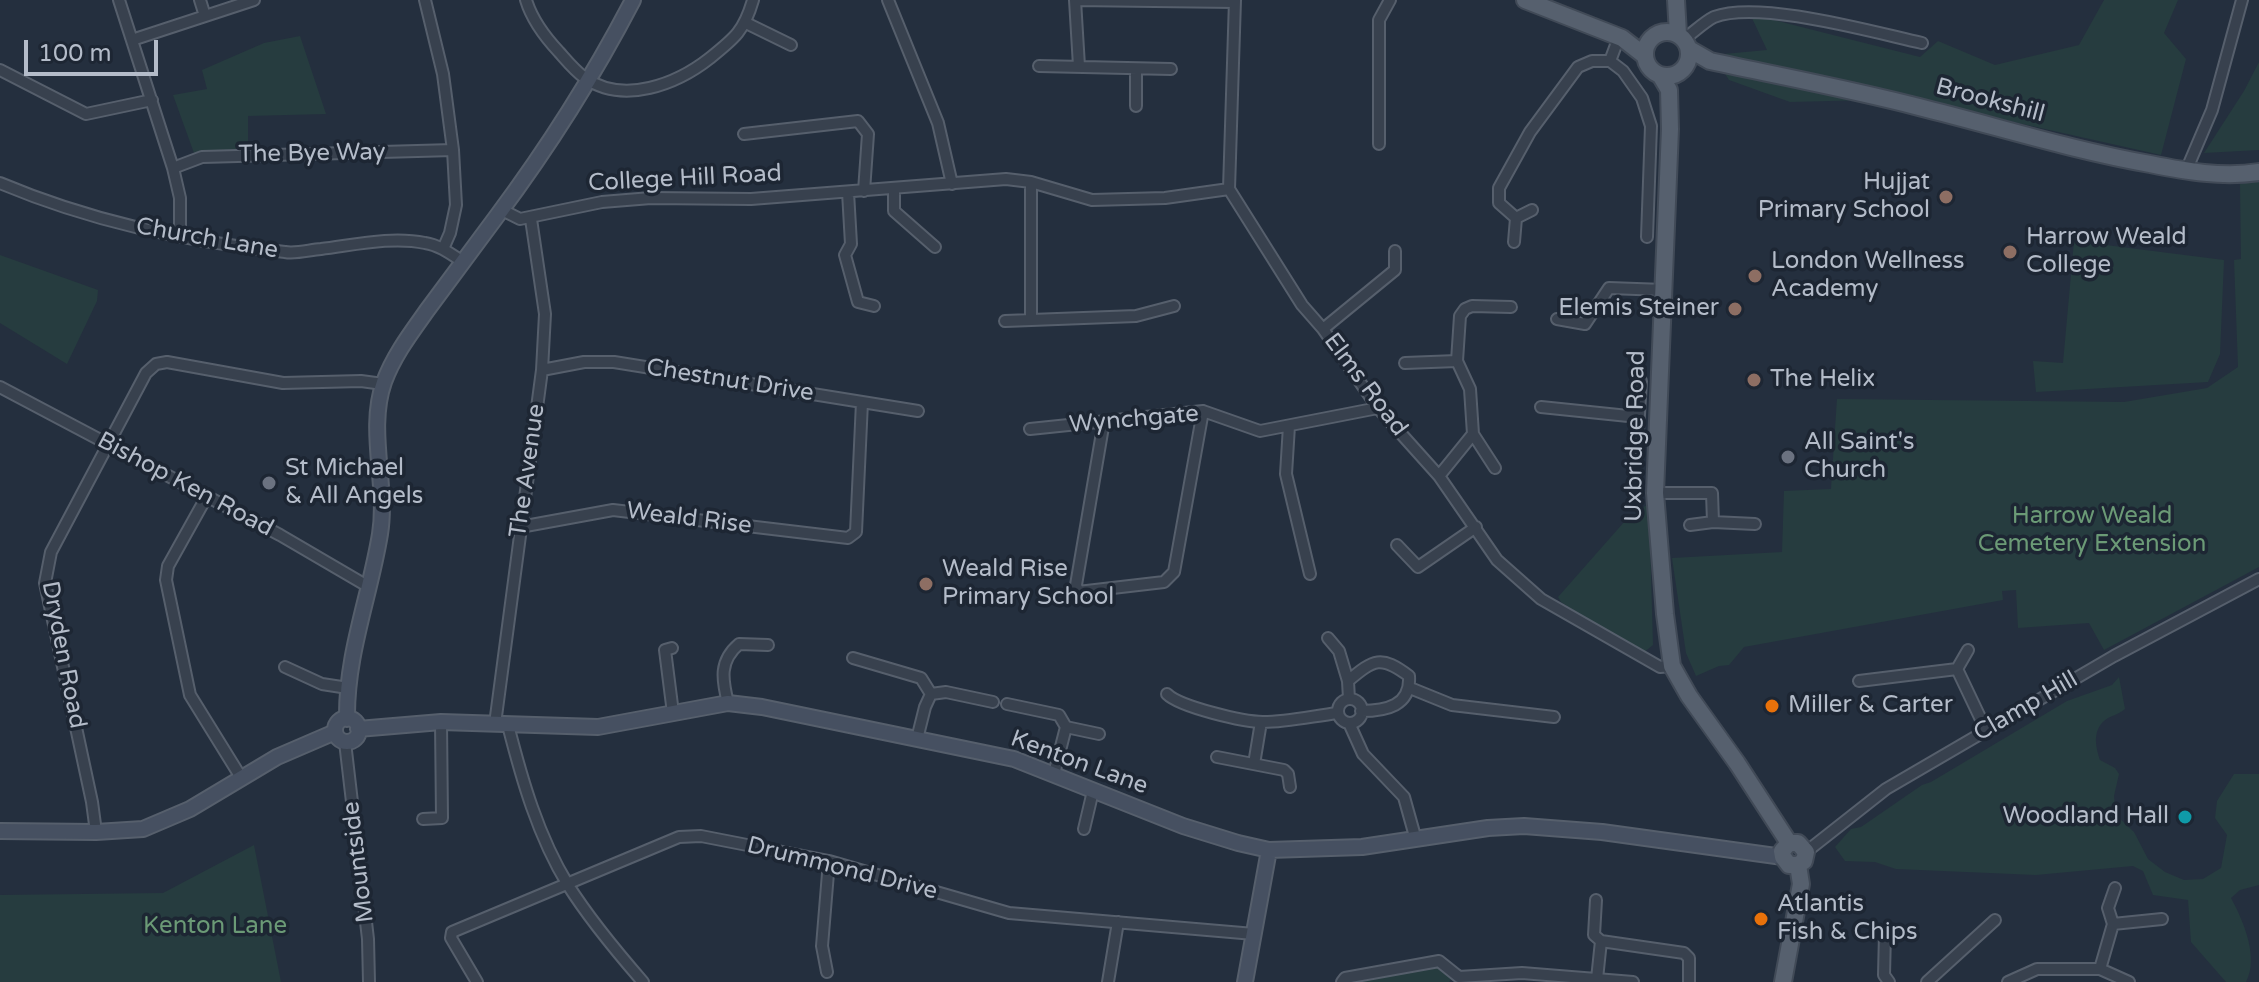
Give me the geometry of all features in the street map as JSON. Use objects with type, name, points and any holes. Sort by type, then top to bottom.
[{"type":"main road","points":[[1525,0],[1620,38],[1645,56],[1651,70],[1674,51]]},
{"type":"main road","name":"Uxbridge Road","points":[[1676,5],[1669,90],[1655,493],[1672,666],[1794,855]]},
{"type":"main road","name":"Brookshill","points":[[1620,38],[1710,61],[1918,106],[2107,156],[2186,171],[2259,172]]},
{"type":"main road","points":[[1645,56],[1674,51]]},
{"type":"main road","points":[[1783,982],[1801,884],[1794,855]]},
{"type":"street","points":[[119,0],[173,168],[180,198],[180,236]]},
{"type":"street","points":[[200,0],[205,16]]},
{"type":"street","points":[[132,40],[254,0]]},
{"type":"street","points":[[425,0],[443,74],[453,150],[456,205],[443,249]]},
{"type":"street","points":[[526,0],[545,37],[587,80],[608,88],[642,91],[672,81],[703,64],[736,37],[746,23],[753,0]]},
{"type":"street","points":[[0,831],[143,829],[190,809],[277,757],[340,737],[355,739],[348,688],[354,640],[381,529],[378,418],[383,384],[398,351],[502,210],[587,80],[633,0]]},
{"type":"street","points":[[888,0],[938,123],[952,184]]},
{"type":"street","points":[[1079,66],[1075,0],[1234,1],[1229,189]]},
{"type":"street","points":[[1379,144],[1379,20],[1390,0]]},
{"type":"street","points":[[2186,171],[2212,110],[2242,0]]},
{"type":"street","points":[[1674,51],[1714,17],[1741,9],[1770,9],[1922,43]]},
{"type":"street","points":[[746,23],[791,45]]},
{"type":"street","points":[[1610,61],[1620,38]]},
{"type":"street","points":[[1516,218],[1499,203],[1499,188],[1530,132],[1578,67],[1592,61],[1610,61],[1623,71],[1642,98],[1651,126],[1647,231],[1666,227]]},
{"type":"street","points":[[1039,66],[1171,69]]},
{"type":"street","points":[[0,70],[86,114],[152,100]]},
{"type":"street","points":[[1136,70],[1136,106]]},
{"type":"street","points":[[744,134],[858,121],[868,134],[864,191]]},
{"type":"street","name":"The Bye Way","points":[[173,168],[202,157],[453,150]]},
{"type":"street","name":"College Hill Road","points":[[531,219],[602,202],[651,198],[751,199],[1006,179],[1031,182],[1092,200],[1165,198],[1229,189]]},
{"type":"street","points":[[1031,182],[1031,319]]},
{"type":"street","name":"Church Lane","points":[[0,183],[108,222],[180,236],[289,253],[384,241],[424,242],[443,249],[463,262]]},
{"type":"street","points":[[894,189],[894,211],[935,247]]},
{"type":"street","name":"Elms Road","points":[[1229,189],[1302,305],[1323,329],[1378,408],[1439,476],[1497,560],[1541,599],[1660,667],[1672,666]]},
{"type":"street","points":[[848,192],[851,244],[845,255],[858,302],[874,306]]},
{"type":"street","points":[[502,210],[520,219],[531,219]]},
{"type":"street","points":[[1516,218],[1532,210]]},
{"type":"street","points":[[1514,242],[1516,218]]},
{"type":"street","name":"The Avenue","points":[[501,724],[520,527],[542,370],[545,314],[531,219]]},
{"type":"street","points":[[1323,329],[1395,270],[1395,251]]},
{"type":"street","points":[[1557,319],[1585,324],[1609,288],[1664,290]]},
{"type":"street","points":[[1005,321],[1136,316],[1174,306]]},
{"type":"street","points":[[1495,468],[1473,434],[1470,389],[1457,361],[1459,320],[1465,309],[1472,306],[1511,307]]},
{"type":"street","points":[[1405,363],[1457,361]]},
{"type":"street","name":"Dryden Road","points":[[96,832],[45,583],[51,552],[146,373],[156,364],[167,362],[283,383],[361,381],[383,384]]},
{"type":"street","name":"Chestnut Drive","points":[[542,370],[584,362],[614,362],[918,411]]},
{"type":"street","points":[[1637,448],[1641,381]]},
{"type":"street","name":"Bishop Ken Road","points":[[0,387],[280,535],[369,587]]},
{"type":"street","name":"Weald Rise","points":[[520,527],[613,510],[848,538],[856,532],[862,402]]},
{"type":"street","points":[[1541,407],[1658,428]]},
{"type":"street","name":"Wynchgate","points":[[1030,429],[1203,411],[1260,431],[1378,408]]},
{"type":"street","points":[[1104,421],[1076,585],[1078,592],[1164,582],[1174,572],[1203,411]]},
{"type":"street","points":[[1289,426],[1286,474],[1310,574]]},
{"type":"street","points":[[1439,476],[1473,434]]},
{"type":"street","points":[[1655,493],[1712,493],[1713,522]]},
{"type":"street","points":[[207,496],[168,566],[166,580],[190,695],[242,779]]},
{"type":"street","points":[[1690,525],[1713,522],[1755,524]]},
{"type":"street","points":[[1397,545],[1418,567],[1476,527]]},
{"type":"street","name":"Clamp Hill","points":[[1794,855],[1886,789],[2114,656],[2259,579]]},
{"type":"street","points":[[1328,638],[1339,651],[1348,681],[1349,699]]},
{"type":"street","points":[[728,703],[722,670],[727,653],[739,644],[768,645]]},
{"type":"street","points":[[672,648],[665,650],[673,713]]},
{"type":"street","points":[[1957,669],[1968,650]]},
{"type":"street","points":[[853,658],[921,678],[931,694]]},
{"type":"street","points":[[1348,681],[1364,668],[1379,662],[1392,663],[1409,676],[1410,688],[1404,699],[1388,709],[1361,711]]},
{"type":"street","points":[[285,667],[322,684],[348,688]]},
{"type":"street","points":[[1957,669],[1986,730]]},
{"type":"street","points":[[1859,681],[1957,669]]},
{"type":"street","points":[[1410,688],[1452,705],[1554,717]]},
{"type":"street","points":[[931,694],[946,692],[993,702]]},
{"type":"street","points":[[917,739],[931,694]]},
{"type":"street","points":[[1167,694],[1174,701],[1204,710],[1261,722],[1338,713]]},
{"type":"street","points":[[1349,699],[1359,703],[1361,711],[1356,721],[1349,723],[1342,720],[1338,713],[1342,702],[1349,699]]},
{"type":"street","name":"Kenton Lane","points":[[353,724],[441,722],[598,727],[728,703],[762,707],[1014,759],[1215,837],[1269,850],[1337,849],[1488,828],[1524,826],[1794,855]]},
{"type":"street","points":[[1007,704],[1059,715],[1066,727],[1054,774]]},
{"type":"street","points":[[340,737],[338,722],[353,724]]},
{"type":"street","points":[[423,819],[442,818],[441,722]]},
{"type":"street","points":[[1254,764],[1261,722]]},
{"type":"street","points":[[1349,723],[1363,754],[1404,797],[1416,840]]},
{"type":"street","points":[[501,724],[541,830],[567,883],[607,940],[643,982]]},
{"type":"street","points":[[1066,727],[1099,734]]},
{"type":"street","name":"Mountside","points":[[340,737],[368,939],[369,982]]},
{"type":"street","points":[[1217,757],[1284,770],[1288,774],[1290,787]]},
{"type":"street","points":[[1084,829],[1093,791]]},
{"type":"street","name":"Drummond Drive","points":[[477,982],[451,938],[452,932],[679,837],[701,836],[829,861],[1009,913],[1254,934]]},
{"type":"street","points":[[1245,982],[1269,850]]},
{"type":"street","points":[[827,972],[822,946],[829,861]]},
{"type":"street","points":[[2100,969],[2113,924],[2108,908],[2115,888]]},
{"type":"street","points":[[1596,900],[1594,935],[1601,941],[1684,953],[1689,958],[1689,982]]},
{"type":"street","points":[[2113,924],[2162,919]]},
{"type":"street","points":[[1927,982],[1995,920]]},
{"type":"street","points":[[1108,982],[1118,922]]},
{"type":"street","points":[[1885,933],[1884,975],[1889,982]]},
{"type":"street","points":[[1597,979],[1601,941]]},
{"type":"street","points":[[1342,982],[1345,978],[1439,961],[1457,980],[1522,973],[1633,982]]},
{"type":"street","points":[[2008,982],[2037,969],[2100,969],[2129,982]]},
{"type":"green space","points":[[2104,0],[2178,0],[2164,33],[2186,59],[2161,155],[1911,99],[1790,102],[1729,80],[1713,55],[1767,50],[1750,14],[1920,57],[1938,41],[1995,65],[2079,45]]},
{"type":"green space","points":[[300,36],[326,114],[248,116],[248,150],[194,153],[173,95],[207,89],[202,70],[264,43]]},
{"type":"green space","points":[[2259,62],[2259,150],[2204,153],[2244,91]]},
{"type":"green space","name":"Harrow Weald Cemetery Extension","points":[[2259,180],[2259,567],[2104,650],[2089,623],[2018,628],[2016,590],[2002,591],[2003,600],[1744,647],[1729,665],[1696,676],[1686,653],[1672,558],[1782,552],[1784,491],[1831,489],[1837,399],[2124,402],[2207,388],[2238,367],[2234,260],[2241,259],[2240,184]]},
{"type":"green space","points":[[2074,241],[2224,260],[2220,354],[2208,382],[2036,392],[2033,361],[2063,363]]},
{"type":"green space","points":[[0,255],[98,290],[97,301],[67,364],[0,323]]},
{"type":"green space","points":[[1649,503],[1653,645],[1643,653],[1620,642],[1558,597],[1625,521]]},
{"type":"green space","points":[[2119,677],[2125,709],[2099,727],[2096,737],[2098,754],[2100,760],[2115,768],[2119,774],[2114,796],[2116,815],[2134,832],[2148,859],[2165,872],[2184,880],[2203,879],[2221,868],[2227,835],[2215,818],[2217,801],[2234,774],[2259,774],[2259,885],[2240,890],[2231,898],[2245,929],[2250,951],[2250,972],[2246,982],[2226,982],[2191,942],[2188,900],[2153,895],[2143,871],[2133,866],[2036,875],[1896,869],[1875,862],[1845,861],[1835,847],[1851,829],[1861,827],[1922,785],[2067,701],[2112,685]]},
{"type":"green space","name":"Kenton Lane","points":[[254,845],[281,982],[0,982],[0,895],[163,893]]},
{"type":"green space","points":[[1438,966],[1452,978],[1449,982],[1346,982]]},
{"type":"place","name":"Hujjat Primary School","points":[[1946,197]]},
{"type":"place","name":"Harrow Weald College","points":[[2010,252]]},
{"type":"place","name":"London Wellness Academy","points":[[1755,276]]},
{"type":"place","name":"Elemis Steiner","points":[[1735,309]]},
{"type":"place","name":"The Helix","points":[[1754,380]]},
{"type":"place","name":"All Saint's Church","points":[[1788,457]]},
{"type":"place","name":"St Michael & All Angels","points":[[269,483]]},
{"type":"place","name":"Weald Rise Primary School","points":[[926,584]]},
{"type":"place","name":"Miller & Carter","points":[[1772,706]]},
{"type":"place","name":"Woodland Hall","points":[[2185,817]]},
{"type":"place","name":"Atlantis Fish & Chips","points":[[1761,919]]}]
